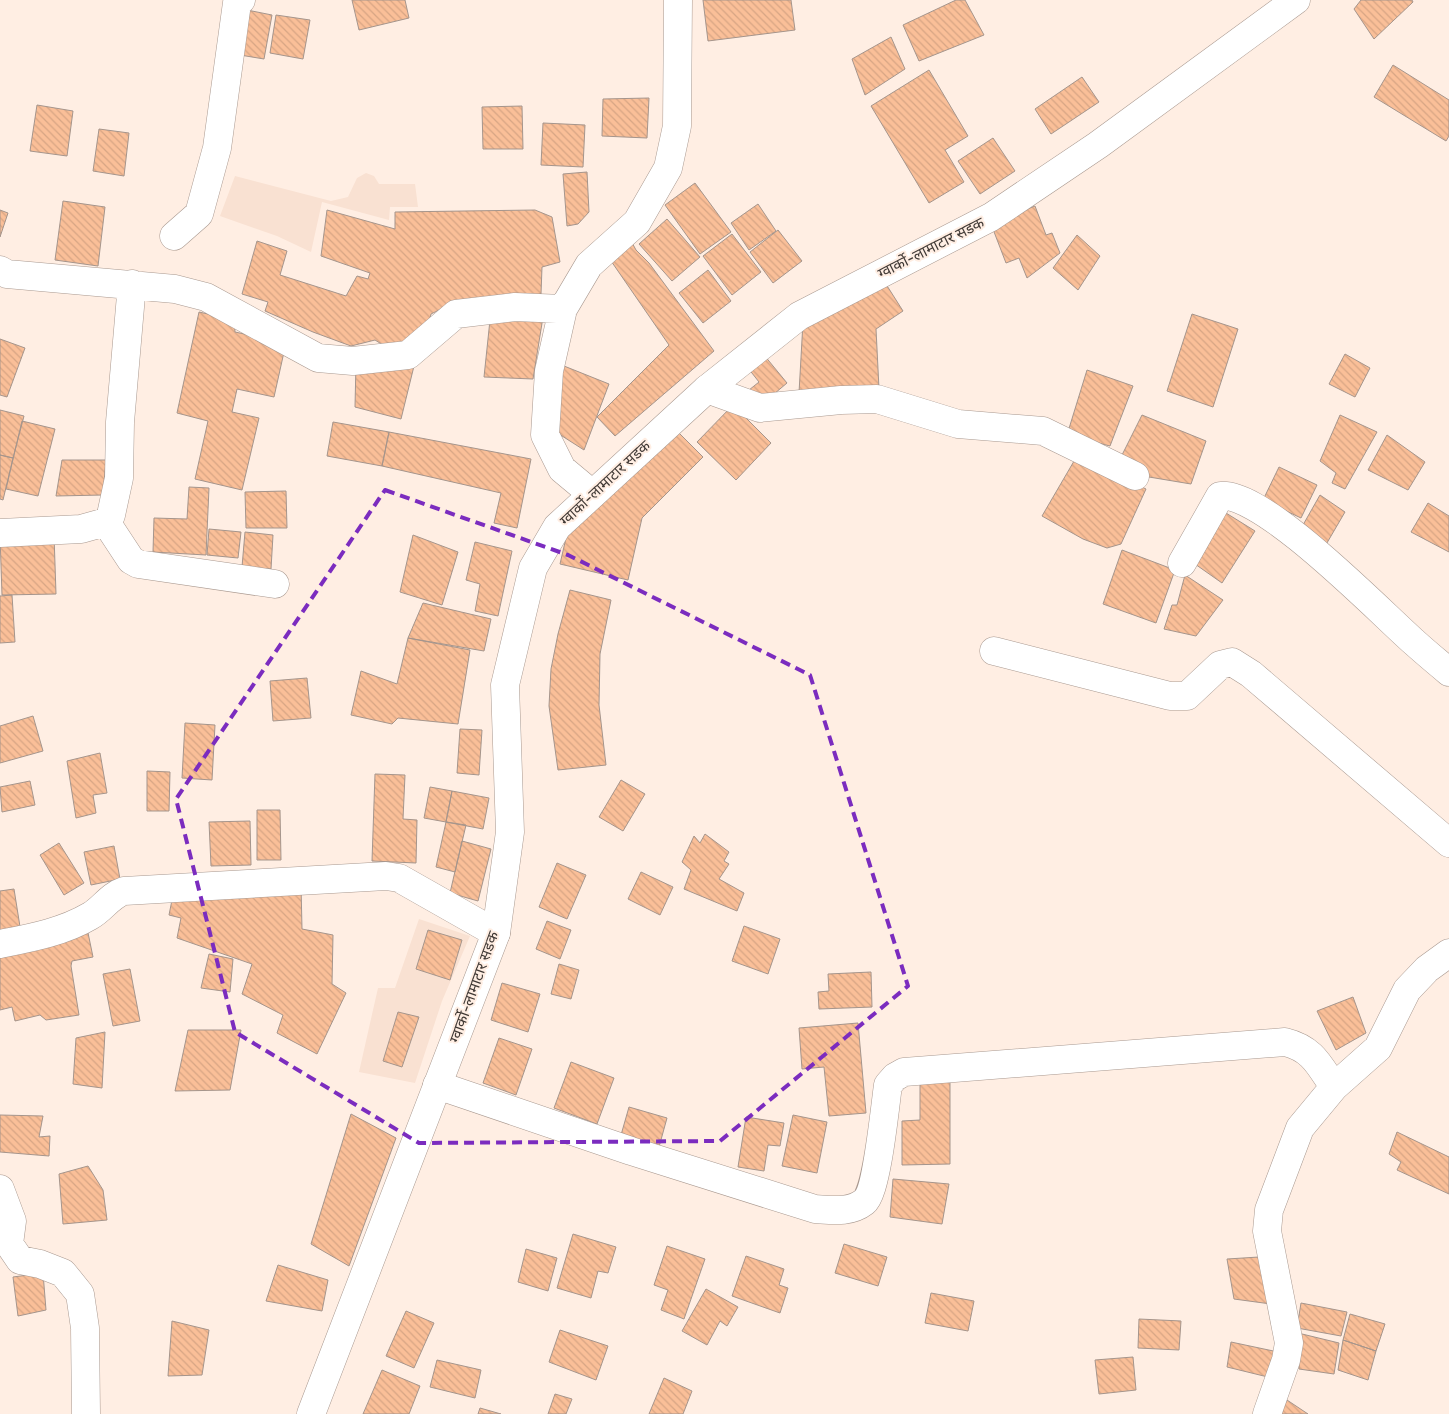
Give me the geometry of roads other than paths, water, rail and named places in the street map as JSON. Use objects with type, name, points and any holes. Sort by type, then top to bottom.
[{"type":"street","points":[[174,236],[199,214],[218,148],[237,3],[241,0]]},
{"type":"street","points":[[592,494],[562,469],[545,435],[549,371],[563,309],[589,265],[637,222],[668,168],[677,126],[678,0]]},
{"type":"street","name":"ग्वार्को-लामाटार सडक","points":[[311,1414],[496,933],[510,832],[505,685],[533,568],[556,527],[707,389],[799,316],[991,217],[1098,145],[1296,0]]},
{"type":"street","points":[[0,270],[7,274],[68,281],[175,288],[206,297],[318,358],[353,361],[408,355],[456,314],[515,307],[563,309]]},
{"type":"street","points":[[0,533],[81,529],[106,522],[111,515],[119,478],[120,422],[132,284]]},
{"type":"street","points":[[707,389],[760,408],[840,400],[877,399],[958,424],[1044,431],[1135,476]]},
{"type":"street","points":[[1182,563],[1220,496],[1226,495],[1248,504],[1314,549],[1449,672]]},
{"type":"street","points":[[106,522],[131,560],[138,564],[275,584]]},
{"type":"street","points":[[994,651],[1170,696],[1187,696],[1220,665],[1232,662],[1251,674],[1449,842]]},
{"type":"street","points":[[0,944],[39,936],[91,916],[114,895],[124,891],[386,876],[399,878],[496,933]]},
{"type":"street","points":[[1267,1414],[1274,1389],[1286,1360],[1289,1343],[1267,1231],[1269,1210],[1300,1128],[1334,1087],[1378,1048],[1407,990],[1427,969],[1449,953]]},
{"type":"street","points":[[437,1085],[631,1151],[815,1208],[839,1211],[866,1201],[873,1184],[888,1085],[895,1077],[912,1070],[1285,1042],[1300,1046],[1313,1055],[1334,1087]]},
{"type":"street","points":[[0,1189],[12,1221],[9,1244],[20,1260],[40,1264],[63,1273],[80,1294],[85,1328],[86,1414]]}]
